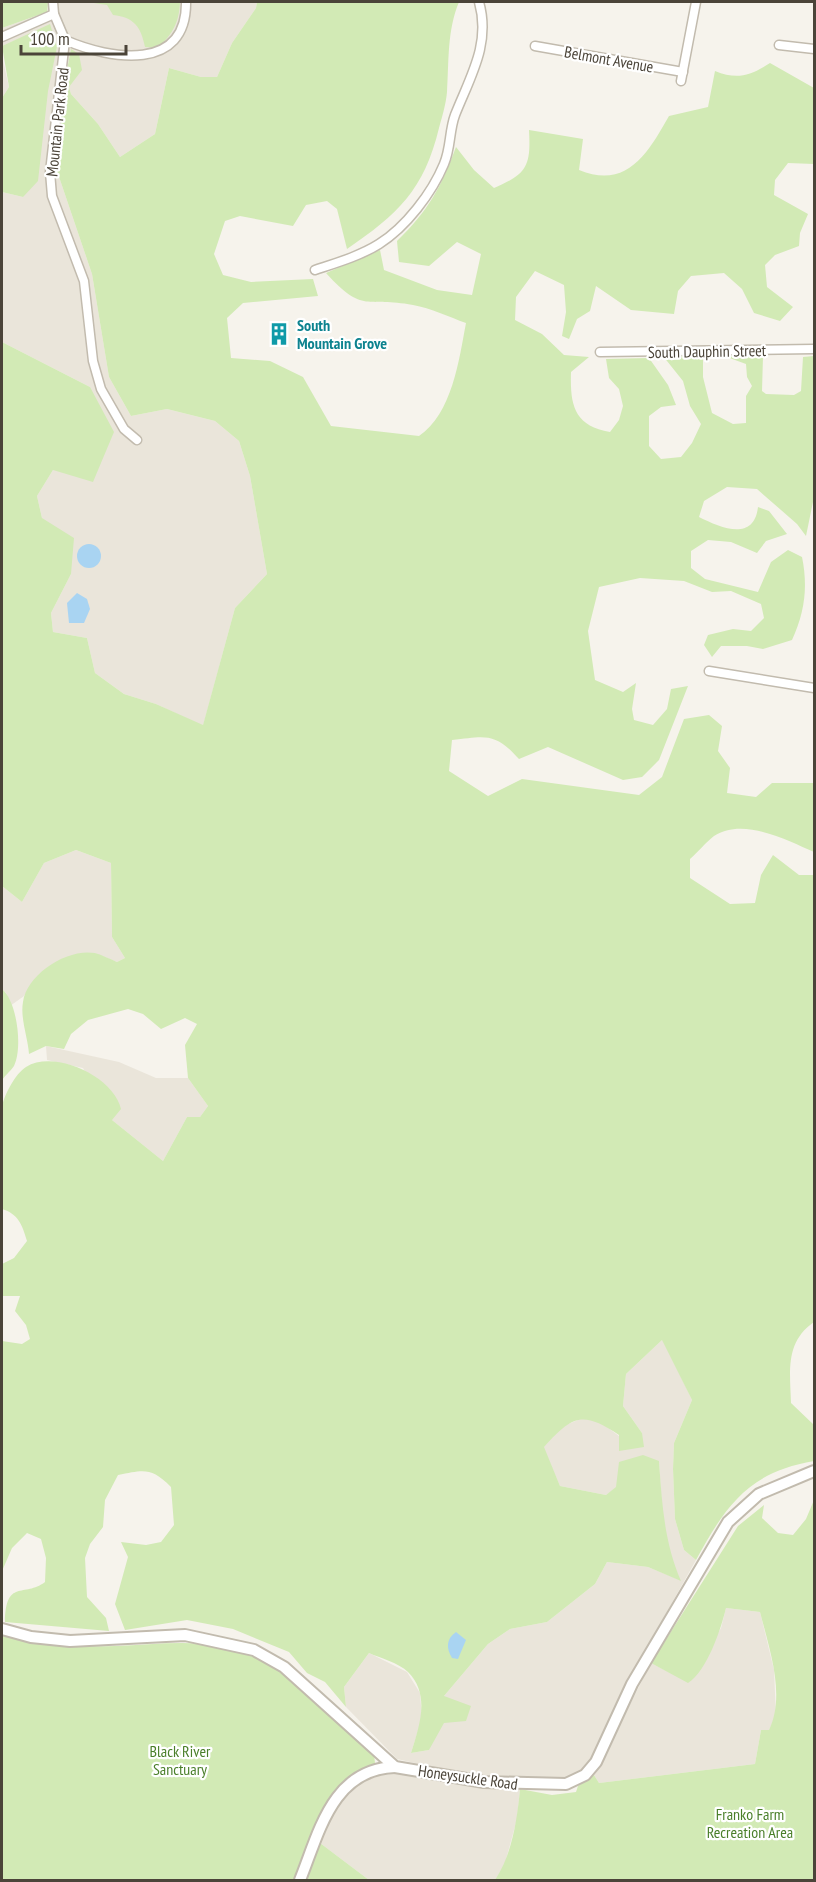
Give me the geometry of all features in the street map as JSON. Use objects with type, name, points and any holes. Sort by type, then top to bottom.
[{"type":"street","name":"Mountain Park Road","points":[[53,2],[54,14],[65,40],[50,172],[52,196],[84,281],[93,361],[101,389],[124,429],[137,440]]},
{"type":"street","points":[[65,40],[86,49],[103,52],[155,53],[170,46],[181,34],[186,17],[186,2]]},
{"type":"street","points":[[315,270],[366,251],[384,240],[416,208],[439,174],[447,157],[455,116],[480,54],[483,32],[479,2]]},
{"type":"street","points":[[681,81],[696,2]]},
{"type":"street","points":[[2,37],[54,14]]},
{"type":"street","points":[[779,45],[814,49]]},
{"type":"street","name":"Belmont Avenue","points":[[535,46],[683,72]]},
{"type":"street","name":"South Dauphin Street","points":[[600,352],[814,349]]},
{"type":"street","points":[[709,671],[814,688]]},
{"type":"street","name":"Honeysuckle Road","points":[[2,1629],[31,1637],[70,1641],[185,1635],[254,1650],[284,1667],[394,1767],[514,1784],[566,1784],[585,1775],[596,1762],[632,1684],[728,1522],[759,1494],[814,1471]]},
{"type":"street","points":[[300,1881],[329,1807],[338,1793],[355,1779],[379,1768],[394,1767]]},
{"type":"shaded area","points":[[48,2],[257,2],[256,8],[232,43],[217,77],[201,77],[169,68],[155,134],[120,157],[98,124],[71,94],[69,87],[71,49],[65,80],[56,168],[92,274],[109,377],[131,416],[167,409],[215,421],[239,441],[250,476],[267,574],[235,608],[203,726],[156,704],[124,694],[95,673],[87,638],[53,632],[51,613],[71,574],[42,518],[37,496],[53,470],[90,387],[2,342],[2,192],[23,197],[57,47],[16,40],[2,46],[2,28],[47,12]]},
{"type":"shaded area","points":[[2,56],[9,87],[2,98]]},
{"type":"shaded area","points":[[76,850],[111,863],[112,937],[125,958],[117,962],[94,953],[33,982],[24,996],[10,1006],[6,993],[2,989],[2,886],[22,902],[44,863]]},
{"type":"shaded area","points":[[46,1046],[119,1062],[156,1078],[188,1078],[208,1106],[200,1117],[187,1117],[163,1161],[112,1120],[83,1068],[47,1060]]},
{"type":"shaded area","points":[[663,1339],[692,1400],[674,1443],[673,1469],[675,1519],[684,1550],[696,1560],[627,1683],[586,1769],[564,1779],[463,1774],[397,1759],[346,1707],[344,1687],[369,1653],[407,1672],[420,1693],[422,1718],[411,1753],[429,1750],[444,1696],[488,1644],[510,1629],[547,1622],[595,1584],[607,1562],[648,1567],[680,1580],[670,1556],[662,1511],[659,1461],[606,1495],[560,1486],[543,1447],[563,1426],[583,1418],[599,1421],[619,1436],[642,1433],[623,1406],[626,1374]]},
{"type":"shaded area","points":[[726,1608],[760,1612],[774,1670],[776,1716],[769,1730],[761,1730],[755,1764],[599,1783],[594,1775],[651,1663],[689,1682],[721,1628]]},
{"type":"shaded area","points":[[397,1772],[520,1789],[517,1819],[504,1867],[495,1880],[369,1880],[320,1843],[339,1799],[359,1782],[374,1776]]},
{"type":"green space","points":[[2,2],[48,2],[47,12],[2,28]]},
{"type":"green space","points":[[87,2],[180,2],[174,27],[158,48],[145,47],[135,24],[126,18],[113,15],[107,5]]},
{"type":"green space","points":[[257,2],[459,2],[450,35],[446,101],[433,150],[417,184],[395,212],[347,249],[337,209],[327,201],[306,205],[293,226],[240,216],[225,221],[214,254],[223,275],[251,282],[313,279],[318,296],[243,303],[227,318],[231,358],[270,361],[303,377],[331,426],[419,436],[430,426],[447,400],[457,369],[466,323],[420,306],[358,299],[339,286],[326,273],[380,250],[384,270],[437,290],[472,295],[481,254],[457,242],[429,266],[399,262],[397,241],[418,219],[433,197],[456,147],[474,170],[494,188],[514,178],[525,167],[529,152],[529,130],[583,139],[579,170],[596,175],[610,175],[623,171],[644,155],[669,116],[708,107],[715,71],[737,76],[750,74],[770,63],[814,88],[814,164],[788,163],[775,180],[774,195],[808,214],[800,233],[799,246],[775,255],[765,265],[767,287],[793,307],[780,321],[754,313],[742,289],[724,273],[691,276],[678,291],[674,314],[631,310],[596,286],[590,311],[577,319],[569,339],[562,336],[566,312],[564,285],[535,271],[516,297],[515,320],[542,334],[564,355],[589,357],[571,372],[573,404],[582,419],[598,429],[610,432],[619,420],[623,406],[619,389],[609,378],[606,359],[649,358],[668,385],[676,405],[661,407],[649,416],[649,446],[661,459],[681,457],[692,443],[701,424],[690,406],[683,381],[663,356],[703,355],[703,377],[712,413],[733,424],[746,423],[746,396],[752,386],[747,377],[746,364],[724,356],[763,356],[762,391],[766,394],[794,395],[801,391],[803,357],[814,356],[814,497],[806,536],[797,524],[757,489],[727,487],[704,501],[699,517],[726,528],[743,528],[750,525],[755,518],[758,507],[769,511],[787,534],[766,541],[757,553],[731,542],[708,540],[691,551],[691,568],[705,579],[758,592],[771,562],[788,550],[802,557],[805,578],[804,599],[792,640],[763,649],[747,646],[721,646],[712,657],[704,645],[708,635],[733,629],[751,631],[764,618],[761,604],[731,591],[712,592],[684,581],[640,578],[599,587],[588,631],[595,680],[623,692],[636,683],[632,709],[634,720],[653,725],[667,709],[671,689],[688,686],[659,760],[642,777],[623,780],[548,747],[519,759],[511,750],[496,740],[473,737],[452,740],[449,771],[488,796],[522,779],[639,795],[662,777],[684,719],[709,715],[722,726],[718,751],[730,768],[727,793],[756,797],[772,783],[814,783],[814,852],[765,832],[738,829],[726,831],[714,836],[690,859],[690,878],[730,904],[755,903],[761,875],[773,855],[799,875],[814,875],[814,1322],[798,1339],[794,1348],[790,1380],[791,1403],[814,1425],[814,1461],[772,1473],[742,1494],[729,1507],[696,1560],[684,1550],[675,1519],[673,1469],[674,1443],[692,1400],[662,1340],[626,1374],[623,1406],[642,1433],[644,1447],[619,1451],[619,1435],[596,1422],[578,1420],[562,1429],[544,1447],[560,1486],[606,1495],[616,1487],[619,1462],[643,1455],[659,1461],[667,1537],[681,1581],[648,1567],[607,1562],[595,1584],[547,1622],[510,1629],[488,1644],[444,1696],[471,1706],[466,1721],[444,1723],[429,1750],[411,1753],[420,1722],[419,1691],[408,1672],[389,1661],[369,1653],[344,1687],[346,1707],[325,1682],[307,1673],[289,1652],[233,1629],[187,1620],[125,1630],[115,1604],[128,1557],[121,1542],[146,1545],[161,1542],[174,1525],[171,1487],[152,1473],[141,1471],[118,1475],[105,1500],[103,1527],[90,1544],[85,1558],[87,1597],[106,1618],[109,1631],[5,1622],[6,1608],[13,1594],[37,1587],[45,1582],[46,1558],[41,1539],[27,1533],[12,1548],[2,1571],[2,1341],[22,1344],[30,1339],[26,1325],[15,1311],[20,1296],[2,1296],[2,1264],[14,1258],[27,1241],[19,1220],[2,1209],[2,1106],[5,1096],[22,1070],[38,1062],[52,1061],[82,1069],[107,1086],[116,1097],[121,1109],[112,1120],[163,1161],[187,1117],[200,1117],[208,1106],[188,1078],[185,1045],[197,1024],[185,1018],[161,1029],[143,1014],[128,1009],[88,1020],[71,1034],[64,1049],[46,1046],[29,1054],[23,1002],[26,992],[40,973],[50,965],[72,955],[95,953],[117,962],[125,958],[112,937],[111,863],[76,850],[44,863],[22,902],[2,886],[2,342],[90,387],[114,432],[93,482],[53,470],[37,496],[42,518],[74,538],[71,574],[51,613],[53,632],[87,638],[95,673],[124,694],[156,704],[203,725],[235,608],[267,574],[250,476],[239,441],[215,421],[167,409],[131,416],[109,377],[92,274],[56,168],[65,80],[71,49],[79,54],[82,70],[69,87],[71,94],[98,124],[120,157],[155,134],[169,68],[201,77],[217,77],[232,43],[256,8]]},
{"type":"green space","points":[[50,24],[57,47],[48,91],[38,181],[23,197],[2,192],[2,98],[9,87],[2,46]]},
{"type":"green space","points":[[2,989],[15,1014],[18,1048],[14,1066],[2,1080]]},
{"type":"green space","name":"Franko Farm Recreation Area","points":[[814,1500],[814,1880],[495,1880],[506,1859],[513,1837],[520,1789],[552,1795],[576,1792],[578,1786],[594,1775],[599,1783],[755,1764],[761,1730],[769,1730],[776,1702],[774,1671],[760,1612],[726,1608],[717,1638],[707,1660],[688,1683],[651,1663],[738,1526],[764,1505],[762,1518],[778,1533],[793,1535],[806,1519]]},
{"type":"green space","name":"Black River Sanctuary","points":[[2,1635],[58,1645],[190,1643],[209,1644],[245,1652],[263,1659],[291,1677],[374,1754],[375,1763],[332,1796],[296,1880],[2,1880]]},
{"type":"green space","points":[[320,1843],[369,1880],[306,1880]]},
{"type":"water","points":[[89,544],[97,548],[101,556],[97,564],[89,568],[81,564],[77,556],[81,548]]},
{"type":"water","points":[[77,593],[87,599],[90,609],[84,623],[69,623],[67,603]]},
{"type":"water","points":[[456,1632],[466,1640],[458,1659],[452,1658],[448,1647],[450,1638]]},
{"type":"place","name":"South Mountain Grove","points":[[279,334]]}]
